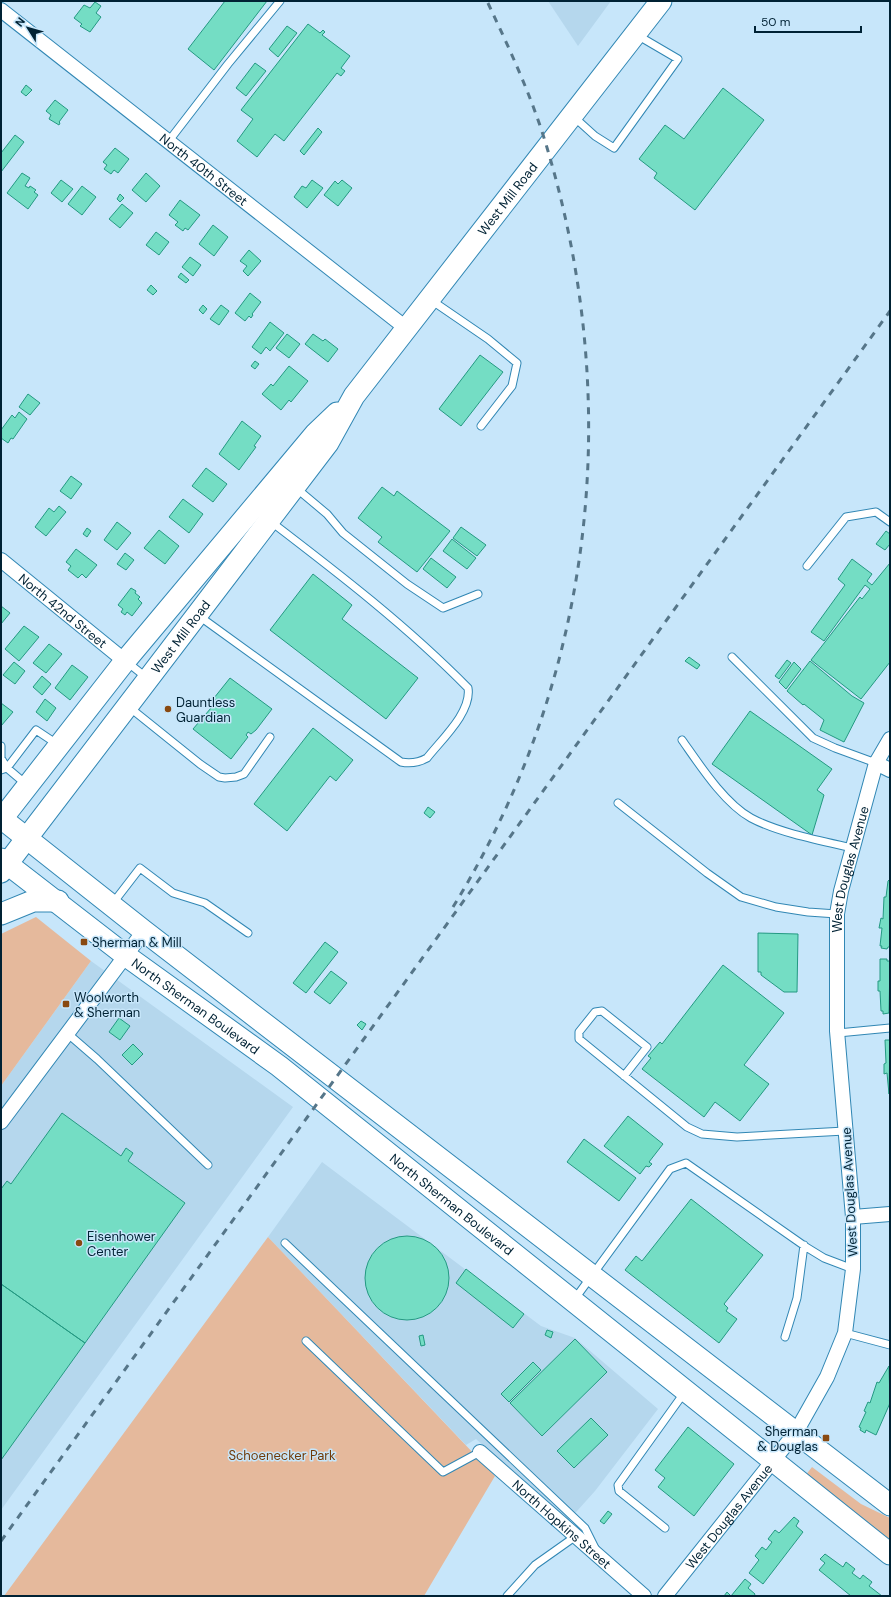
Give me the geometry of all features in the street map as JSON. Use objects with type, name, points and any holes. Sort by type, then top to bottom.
[{"type":"main road","name":"West Mill Road","points":[[1,819],[125,660],[316,433],[354,396],[661,1]]},
{"type":"main road","name":"West Mill Road","points":[[3,865],[26,838],[149,679],[328,443],[354,396]]},
{"type":"main road","name":"North Sherman Boulevard","points":[[1,819],[144,931],[890,1505]]},
{"type":"main road","name":"North Sherman Boulevard","points":[[3,865],[58,902],[125,954],[279,1066],[890,1554]]},
{"type":"main road","points":[[1,914],[33,901],[58,902]]},
{"type":"street","name":"North 40th Street","points":[[1,10],[406,328]]},
{"type":"street","name":"North 42nd Street","points":[[1,560],[125,660]]},
{"type":"street","name":"West Douglas Avenue","points":[[665,1596],[796,1432],[827,1376],[845,1333],[853,1269],[853,1217],[838,1033],[837,914],[876,763],[890,739]]},
{"type":"street","points":[[876,763],[890,770]]},
{"type":"street","points":[[1,1122],[125,954],[144,931]]},
{"type":"street","points":[[853,1217],[890,1214]]},
{"type":"street","name":"North Hopkins Street","points":[[480,1452],[535,1502],[598,1554],[644,1596]]},
{"type":"lane","points":[[168,142],[228,64],[280,1]]},
{"type":"lane","points":[[572,116],[595,136],[614,148],[678,60],[635,34]]},
{"type":"lane","points":[[429,299],[488,339],[517,363],[512,386],[481,426]]},
{"type":"lane","points":[[294,486],[328,514],[343,533],[408,584],[443,608],[478,594]]},
{"type":"lane","points":[[807,566],[846,517],[876,512],[890,522]]},
{"type":"lane","points":[[197,615],[401,762],[411,764],[427,758],[463,712],[468,702],[468,688],[443,663],[356,587],[268,521]]},
{"type":"lane","points":[[732,657],[813,738],[876,763]]},
{"type":"lane","points":[[125,660],[149,679]]},
{"type":"lane","points":[[128,706],[200,764],[219,777],[236,777],[244,774],[270,737]]},
{"type":"lane","points":[[4,769],[36,730],[59,745]]},
{"type":"lane","points":[[682,740],[722,794],[750,817],[821,841],[853,848]]},
{"type":"lane","points":[[1,746],[1,759],[4,769],[28,785]]},
{"type":"lane","points":[[618,803],[707,873],[741,897],[776,907],[808,912],[837,914]]},
{"type":"lane","points":[[111,905],[140,868],[173,893],[205,902],[248,933]]},
{"type":"lane","points":[[624,1076],[647,1047],[602,1011],[595,1012],[580,1032],[579,1039],[624,1076],[688,1127],[702,1134],[737,1137],[846,1131]]},
{"type":"lane","points":[[838,1033],[890,1028]]},
{"type":"lane","points":[[67,1033],[97,1059],[208,1165]]},
{"type":"lane","points":[[573,1302],[670,1169],[686,1163],[824,1258],[853,1269]]},
{"type":"lane","points":[[285,1243],[585,1528],[598,1554]]},
{"type":"lane","points":[[785,1337],[797,1298],[804,1245]]},
{"type":"lane","points":[[845,1333],[890,1345]]},
{"type":"lane","points":[[306,1341],[443,1472],[480,1452]]},
{"type":"lane","points":[[665,1528],[619,1491],[618,1485],[686,1391]]},
{"type":"lane","points":[[506,1596],[535,1565],[576,1536]]},
{"type":"shaded area","points":[[548,1],[611,1],[578,46]]},
{"type":"shaded area","points":[[91,961],[293,1107],[1,1510],[1,1086]]},
{"type":"shaded area","points":[[322,1162],[541,1326],[575,1338],[658,1409],[595,1491],[568,1521],[476,1439],[466,1445],[268,1237]]},
{"type":"green space","points":[[36,917],[91,961],[1,1086],[1,934]]},
{"type":"green space","name":"Schoenecker Park","points":[[268,1237],[495,1476],[424,1596],[4,1596]]},
{"type":"green space","points":[[812,1467],[861,1504],[890,1518],[890,1541],[805,1476]]},
{"type":"building","points":[[225,1],[267,1],[214,70],[188,49]]},
{"type":"building","points":[[95,2],[101,6],[96,13],[101,17],[90,32],[80,26],[82,24],[74,18],[84,5],[90,8]]},
{"type":"building","points":[[308,24],[320,33],[323,30],[325,32],[322,35],[350,56],[341,68],[345,71],[341,76],[337,73],[284,141],[275,134],[257,157],[237,141],[253,119],[241,110]]},
{"type":"building","points":[[287,26],[297,33],[278,57],[269,49]]},
{"type":"building","points":[[255,63],[266,71],[246,96],[236,88]]},
{"type":"building","points":[[26,85],[32,90],[26,96],[21,92]]},
{"type":"building","points":[[723,88],[764,120],[695,210],[654,178],[657,173],[639,159],[665,125],[684,139]]},
{"type":"building","points":[[55,100],[68,110],[59,122],[59,125],[49,119],[51,115],[46,111]]},
{"type":"building","points":[[318,128],[322,132],[304,155],[300,151]]},
{"type":"building","points":[[15,135],[24,142],[1,172],[1,153]]},
{"type":"building","points":[[115,148],[129,159],[118,173],[114,170],[111,174],[104,169],[107,165],[103,162]]},
{"type":"building","points":[[22,173],[30,178],[25,186],[29,188],[30,186],[36,190],[34,192],[38,195],[28,209],[7,193]]},
{"type":"building","points":[[146,173],[160,186],[146,202],[132,190]]},
{"type":"building","points":[[61,180],[73,189],[62,202],[51,193]]},
{"type":"building","points":[[312,180],[323,188],[307,208],[294,197],[302,186],[306,188]]},
{"type":"building","points":[[342,180],[352,188],[338,206],[324,195],[335,181],[338,184]]},
{"type":"building","points":[[82,186],[96,197],[82,215],[68,204]]},
{"type":"building","points":[[120,194],[124,198],[120,202],[117,199]]},
{"type":"building","points":[[180,200],[200,215],[188,230],[185,228],[183,231],[175,225],[178,222],[169,215]]},
{"type":"building","points":[[122,204],[133,213],[120,228],[109,219]]},
{"type":"building","points":[[213,225],[228,237],[214,256],[199,244]]},
{"type":"building","points":[[156,232],[169,242],[159,255],[146,245]]},
{"type":"building","points":[[249,250],[261,261],[248,276],[243,271],[247,266],[240,261]]},
{"type":"building","points":[[190,257],[201,265],[193,276],[182,267]]},
{"type":"building","points":[[181,273],[189,280],[186,283],[178,277]]},
{"type":"building","points":[[151,285],[157,291],[153,295],[147,290]]},
{"type":"building","points":[[250,293],[261,302],[252,314],[253,315],[251,318],[249,316],[245,321],[235,313]]},
{"type":"building","points":[[203,305],[207,309],[203,314],[199,310]]},
{"type":"building","points":[[221,305],[229,311],[219,325],[210,319]]},
{"type":"building","points":[[270,322],[284,333],[270,351],[266,347],[261,354],[252,347]]},
{"type":"building","points":[[287,334],[300,344],[289,358],[276,348]]},
{"type":"building","points":[[313,334],[323,341],[325,339],[338,349],[328,362],[305,344]]},
{"type":"building","points":[[480,355],[503,372],[461,426],[439,409]]},
{"type":"building","points":[[255,361],[259,364],[255,369],[251,366]]},
{"type":"building","points":[[289,366],[308,381],[291,402],[289,400],[281,410],[262,394],[271,384],[273,386]]},
{"type":"building","points":[[28,394],[40,403],[30,415],[19,407]]},
{"type":"building","points":[[19,412],[27,419],[13,439],[11,438],[8,443],[1,438],[1,430],[12,415],[15,418]]},
{"type":"building","points":[[242,421],[261,436],[254,446],[256,447],[239,470],[219,454]]},
{"type":"building","points":[[206,468],[227,484],[213,502],[192,486]]},
{"type":"building","points":[[71,476],[82,484],[71,499],[60,491]]},
{"type":"building","points":[[382,487],[394,496],[397,491],[450,531],[417,572],[378,542],[382,537],[358,518]]},
{"type":"building","points":[[183,499],[203,514],[189,533],[169,517]]},
{"type":"building","points":[[59,506],[66,512],[46,536],[35,527],[49,508],[54,512]]},
{"type":"building","points":[[117,522],[131,533],[117,550],[104,540]]},
{"type":"building","points":[[461,527],[486,545],[477,556],[453,538]]},
{"type":"building","points":[[87,528],[91,531],[87,537],[83,534]]},
{"type":"building","points":[[159,530],[179,546],[165,564],[144,548]]},
{"type":"building","points":[[886,531],[890,534],[890,544],[885,550],[876,544]]},
{"type":"building","points":[[452,539],[476,558],[467,569],[443,551]]},
{"type":"building","points":[[76,549],[97,565],[86,578],[82,574],[78,578],[68,570],[71,566],[66,562]]},
{"type":"building","points":[[125,553],[134,560],[126,570],[117,564]]},
{"type":"building","points":[[431,558],[456,577],[447,588],[423,569]]},
{"type":"building","points":[[852,559],[872,574],[867,581],[872,585],[890,563],[890,662],[861,699],[811,660],[860,597],[862,599],[870,589],[865,585],[824,641],[811,632],[845,585],[838,579]]},
{"type":"building","points":[[313,574],[352,605],[342,619],[418,678],[386,719],[270,630]]},
{"type":"building","points":[[131,588],[136,591],[135,593],[140,597],[138,599],[142,603],[132,616],[127,612],[125,615],[121,612],[123,609],[118,605]]},
{"type":"building","points":[[1,606],[10,613],[1,624]]},
{"type":"building","points":[[24,626],[39,637],[19,661],[5,649]]},
{"type":"building","points":[[49,644],[62,654],[46,673],[33,663]]},
{"type":"building","points":[[689,657],[700,665],[697,669],[685,661]]},
{"type":"building","points":[[787,660],[791,663],[779,679],[775,676]]},
{"type":"building","points":[[810,661],[852,696],[864,703],[844,742],[820,730],[824,720],[787,691]]},
{"type":"building","points":[[14,662],[25,671],[15,684],[3,675]]},
{"type":"building","points":[[794,662],[801,669],[786,689],[779,682]]},
{"type":"building","points":[[72,665],[88,677],[70,700],[55,688]]},
{"type":"building","points":[[42,676],[51,684],[42,695],[33,687]]},
{"type":"building","points":[[230,678],[272,709],[256,730],[251,734],[248,732],[246,735],[248,737],[231,759],[193,729],[217,701],[214,698]]},
{"type":"building","points":[[45,699],[56,708],[47,721],[36,712]]},
{"type":"building","points":[[1,703],[13,712],[1,726]]},
{"type":"building","points":[[750,711],[832,769],[817,790],[824,795],[812,835],[712,764]]},
{"type":"building","points":[[313,728],[353,760],[336,781],[330,776],[287,831],[254,804]]},
{"type":"building","points":[[428,807],[435,812],[430,818],[424,813]]},
{"type":"building","points":[[890,879],[890,947],[887,949],[881,948],[882,946],[880,946],[882,928],[879,928],[881,918],[883,919],[884,897],[886,897],[888,881]]},
{"type":"building","points":[[758,933],[798,934],[797,992],[784,992],[761,975],[761,972],[758,972]]},
{"type":"building","points":[[325,942],[338,952],[306,993],[293,983]]},
{"type":"building","points":[[880,959],[887,959],[887,961],[890,961],[889,1013],[883,1014],[883,1011],[881,1011],[880,991],[878,991],[878,981],[880,981]]},
{"type":"building","points":[[723,965],[784,1013],[744,1065],[769,1084],[740,1121],[715,1102],[704,1117],[642,1069],[651,1058],[648,1056],[660,1042],[662,1044]]},
{"type":"building","points":[[331,971],[347,983],[330,1004],[314,992]]},
{"type":"building","points":[[119,1018],[130,1026],[120,1040],[109,1032]]},
{"type":"building","points":[[361,1021],[366,1024],[362,1030],[357,1025]]},
{"type":"building","points":[[885,1040],[890,1040],[889,1094],[887,1073],[884,1074],[884,1064],[886,1063]]},
{"type":"building","points":[[133,1044],[143,1054],[132,1065],[122,1055]]},
{"type":"building","name":"Eisenhower Center","points":[[62,1113],[121,1156],[126,1148],[133,1153],[128,1161],[185,1203],[85,1343],[1,1284],[1,1189],[7,1181],[11,1184]]},
{"type":"building","points":[[628,1116],[663,1144],[649,1162],[652,1164],[649,1167],[646,1166],[640,1174],[604,1146]]},
{"type":"building","points":[[584,1139],[636,1178],[619,1201],[567,1162]]},
{"type":"building","points":[[691,1199],[763,1255],[724,1304],[728,1308],[726,1311],[737,1319],[719,1343],[625,1270],[636,1256],[642,1261]]},
{"type":"building","points":[[399,1236],[415,1236],[431,1243],[442,1254],[449,1270],[449,1286],[446,1294],[437,1308],[431,1313],[415,1320],[399,1320],[383,1313],[372,1302],[365,1286],[365,1270],[372,1254],[383,1243]]},
{"type":"building","points":[[466,1269],[524,1314],[513,1328],[456,1283]]},
{"type":"building","points":[[1,1284],[85,1343],[1,1460]]},
{"type":"building","points":[[547,1330],[553,1332],[551,1338],[545,1335]]},
{"type":"building","points":[[423,1335],[425,1345],[421,1346],[419,1336]]},
{"type":"building","points":[[575,1339],[607,1372],[542,1436],[510,1403]]},
{"type":"building","points":[[533,1362],[541,1370],[509,1402],[501,1394]]},
{"type":"building","points":[[889,1366],[890,1403],[876,1435],[866,1430],[865,1433],[860,1430],[861,1428],[859,1427],[866,1412],[864,1411],[868,1402],[870,1403],[877,1382],[879,1383]]},
{"type":"building","points":[[591,1418],[608,1435],[574,1468],[557,1451]]},
{"type":"building","points":[[688,1427],[734,1464],[694,1516],[658,1487],[665,1478],[655,1470]]},
{"type":"building","points":[[608,1511],[612,1514],[604,1524],[600,1521]]},
{"type":"building","points":[[794,1517],[799,1521],[796,1526],[803,1532],[763,1584],[749,1573],[759,1560],[755,1556],[762,1547],[766,1550],[772,1542],[768,1539],[775,1530],[779,1533]]},
{"type":"building","points":[[825,1554],[843,1567],[846,1562],[855,1569],[852,1573],[860,1579],[863,1575],[872,1582],[869,1586],[882,1596],[851,1596],[819,1570],[825,1563],[820,1559]]},
{"type":"building","points":[[745,1579],[751,1584],[748,1588],[755,1594],[754,1596],[731,1596]]},
{"type":"building","points":[[727,1592],[731,1596],[724,1596]]},
{"type":"railway","points":[[453,907],[501,819],[538,728],[565,635],[582,540],[589,443],[585,345],[572,248],[542,132],[520,75],[487,1]]},
{"type":"railway","points":[[1,1541],[890,311]]},
{"type":"place","name":"Dauntless Guardian","points":[[168,709]]},
{"type":"place","name":"Sherman & Mill","points":[[84,942]]},
{"type":"place","name":"Woolworth & Sherman","points":[[66,1004]]},
{"type":"place","name":"Eisenhower Center","points":[[79,1243]]},
{"type":"place","name":"Sherman & Douglas","points":[[826,1438]]}]
